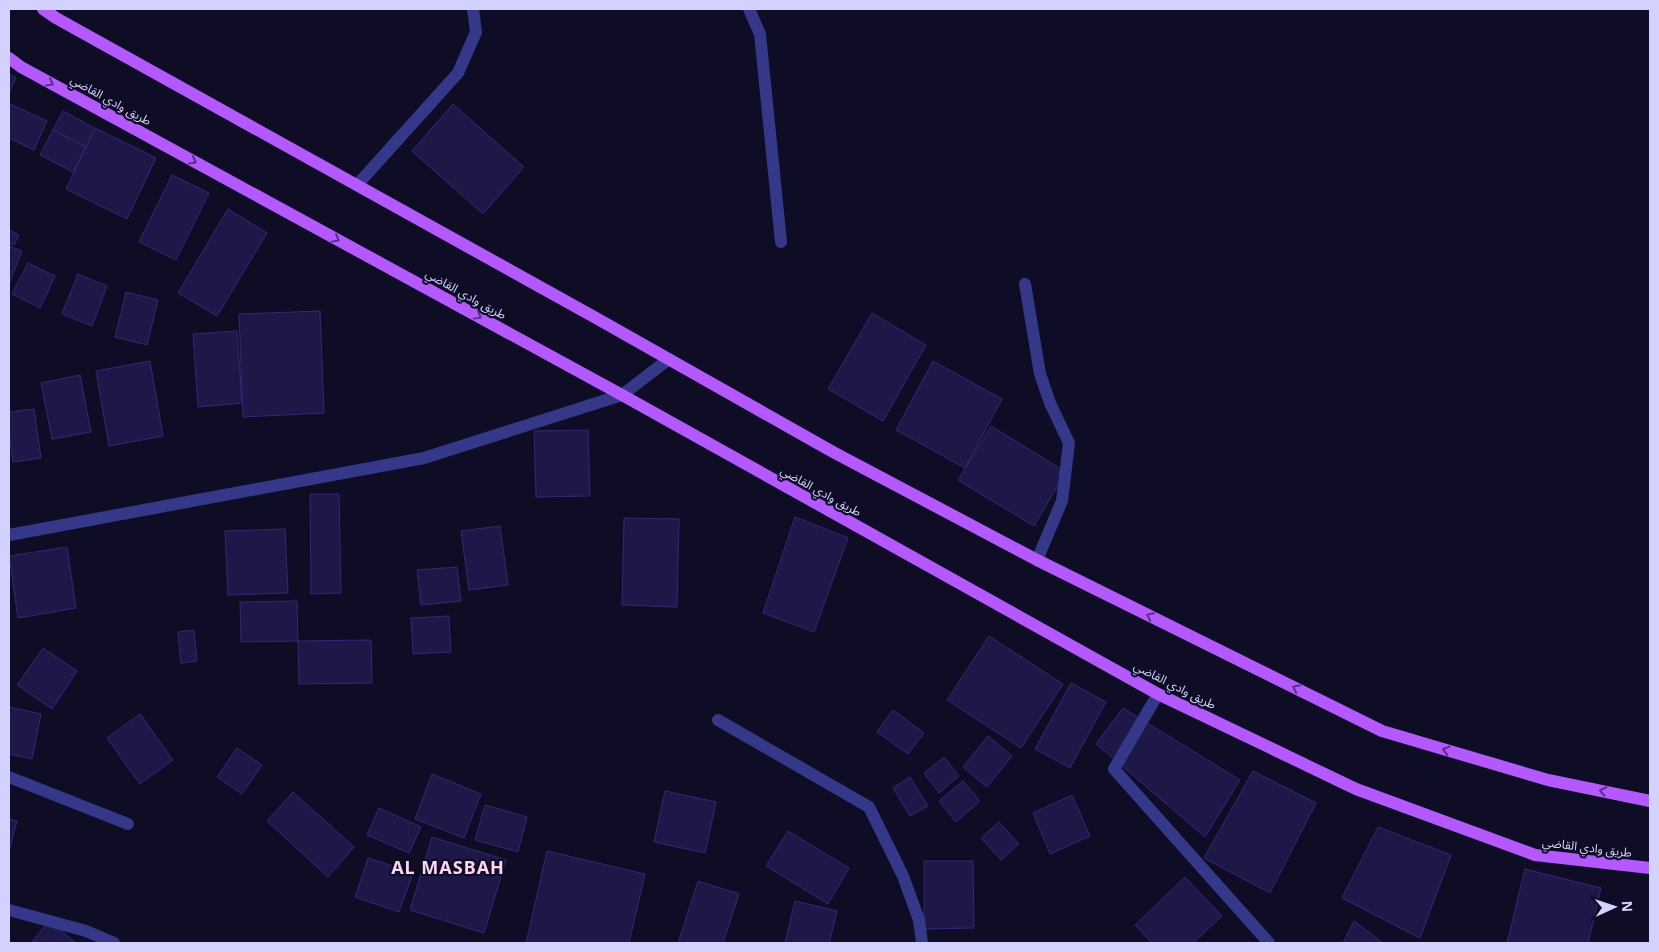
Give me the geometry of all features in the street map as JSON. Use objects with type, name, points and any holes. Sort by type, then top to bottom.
[{"type":"main road","points":[[43,9],[833,452],[1037,560],[1382,731],[1548,780],[1650,801]]},
{"type":"main road","name":"طريق وادي القاضي","points":[[9,58],[21,67],[622,395],[1158,694],[1356,789],[1535,855],[1650,868]]},
{"type":"street","points":[[357,185],[458,73],[476,32],[473,9]]},
{"type":"street","points":[[749,9],[760,34],[781,242]]},
{"type":"street","points":[[1025,284],[1040,374],[1053,411],[1068,443],[1062,501],[1037,560]]},
{"type":"street","points":[[9,535],[424,458],[622,395],[669,359]]},
{"type":"street","points":[[1158,694],[1114,769],[1269,943]]},
{"type":"street","points":[[718,720],[869,807],[903,876],[919,920],[922,943]]},
{"type":"street","points":[[9,777],[128,824]]},
{"type":"street","points":[[9,910],[86,931],[114,943]]},
{"type":"building","points":[[9,74],[16,78],[9,93]]},
{"type":"building","points":[[10,104],[47,121],[34,150],[9,138]]},
{"type":"building","points":[[453,104],[524,167],[483,214],[412,151]]},
{"type":"building","points":[[63,111],[96,129],[86,147],[53,130]]},
{"type":"building","points":[[95,128],[156,158],[127,219],[66,189]]},
{"type":"building","points":[[53,130],[86,147],[73,172],[40,155]]},
{"type":"building","points":[[172,175],[209,193],[176,260],[139,242]]},
{"type":"building","points":[[228,209],[267,233],[217,316],[178,293]]},
{"type":"building","points":[[9,230],[19,235],[14,245],[9,243]]},
{"type":"building","points":[[9,246],[22,251],[9,284]]},
{"type":"building","points":[[28,263],[55,276],[40,308],[12,294]]},
{"type":"building","points":[[78,274],[107,286],[92,326],[62,314]]},
{"type":"building","points":[[126,292],[158,300],[147,345],[115,337]]},
{"type":"building","points":[[320,311],[324,413],[243,417],[239,314]]},
{"type":"building","points":[[872,313],[926,345],[883,421],[828,389]]},
{"type":"building","points":[[237,331],[242,403],[198,407],[193,334]]},
{"type":"building","points":[[150,361],[163,436],[109,446],[96,371]]},
{"type":"building","points":[[933,361],[1002,399],[965,468],[896,430]]},
{"type":"building","points":[[80,375],[91,432],[52,439],[41,383]]},
{"type":"building","points":[[34,409],[41,458],[13,462],[9,433],[9,412]]},
{"type":"building","points":[[991,426],[1066,472],[1034,526],[958,480]]},
{"type":"building","points":[[588,430],[590,496],[536,497],[534,431]]},
{"type":"building","points":[[310,494],[339,494],[341,593],[311,594]]},
{"type":"building","points":[[795,517],[848,538],[814,632],[763,613]]},
{"type":"building","points":[[624,518],[679,519],[677,607],[622,605]]},
{"type":"building","points":[[500,526],[508,585],[469,590],[461,531]]},
{"type":"building","points":[[285,529],[288,593],[228,595],[225,531]]},
{"type":"building","points":[[67,547],[76,608],[18,618],[9,556]]},
{"type":"building","points":[[457,567],[461,601],[421,605],[417,570]]},
{"type":"building","points":[[297,601],[298,641],[241,642],[240,602]]},
{"type":"building","points":[[449,616],[451,652],[413,654],[411,618]]},
{"type":"building","points":[[194,630],[197,661],[181,663],[178,632]]},
{"type":"building","points":[[989,636],[1063,684],[1021,748],[947,700]]},
{"type":"building","points":[[371,640],[372,683],[299,684],[298,641]]},
{"type":"building","points":[[43,648],[77,671],[52,709],[17,685]]},
{"type":"building","points":[[1071,683],[1106,702],[1070,768],[1035,749]]},
{"type":"building","points":[[9,707],[41,714],[32,759],[9,754]]},
{"type":"building","points":[[1123,708],[1240,780],[1205,837],[1096,744]]},
{"type":"building","points":[[893,710],[924,733],[908,754],[877,732]]},
{"type":"building","points":[[140,714],[173,760],[140,784],[107,738]]},
{"type":"building","points":[[988,736],[1012,756],[987,787],[963,767]]},
{"type":"building","points":[[237,748],[262,765],[242,794],[217,777]]},
{"type":"building","points":[[944,757],[959,776],[939,793],[924,773]]},
{"type":"building","points":[[1253,771],[1316,803],[1270,893],[1204,858]]},
{"type":"building","points":[[432,774],[481,794],[464,838],[415,819]]},
{"type":"building","points":[[910,777],[928,806],[910,816],[893,788]]},
{"type":"building","points":[[963,781],[980,801],[956,822],[939,801]]},
{"type":"building","points":[[665,791],[716,802],[705,853],[654,842]]},
{"type":"building","points":[[293,792],[354,847],[328,877],[267,821]]},
{"type":"building","points":[[1072,795],[1090,836],[1050,854],[1033,813]]},
{"type":"building","points":[[485,805],[527,817],[518,852],[475,840]]},
{"type":"building","points":[[379,808],[421,827],[409,853],[367,835]]},
{"type":"building","points":[[9,819],[17,821],[9,851]]},
{"type":"building","points":[[999,822],[1019,844],[1001,860],[981,838]]},
{"type":"building","points":[[1378,827],[1451,855],[1420,938],[1342,898]]},
{"type":"building","points":[[788,831],[849,868],[828,904],[766,866]]},
{"type":"building","points":[[432,837],[506,860],[484,933],[410,910]]},
{"type":"building","points":[[547,851],[645,874],[629,943],[526,943]]},
{"type":"building","points":[[368,858],[413,873],[399,912],[355,897]]},
{"type":"building","points":[[924,861],[973,861],[974,928],[924,929]]},
{"type":"building","points":[[1525,869],[1601,888],[1588,943],[1507,943]]},
{"type":"building","points":[[1185,877],[1222,916],[1193,943],[1152,943],[1135,925]]},
{"type":"building","points":[[698,881],[739,894],[723,943],[678,943]]},
{"type":"building","points":[[795,901],[837,911],[829,943],[785,943]]},
{"type":"building","points":[[49,921],[76,943],[32,942]]},
{"type":"building","points":[[1354,921],[1383,943],[1343,943]]},
{"type":"district","name":"AL MASBAH","points":[[448,867]]}]
